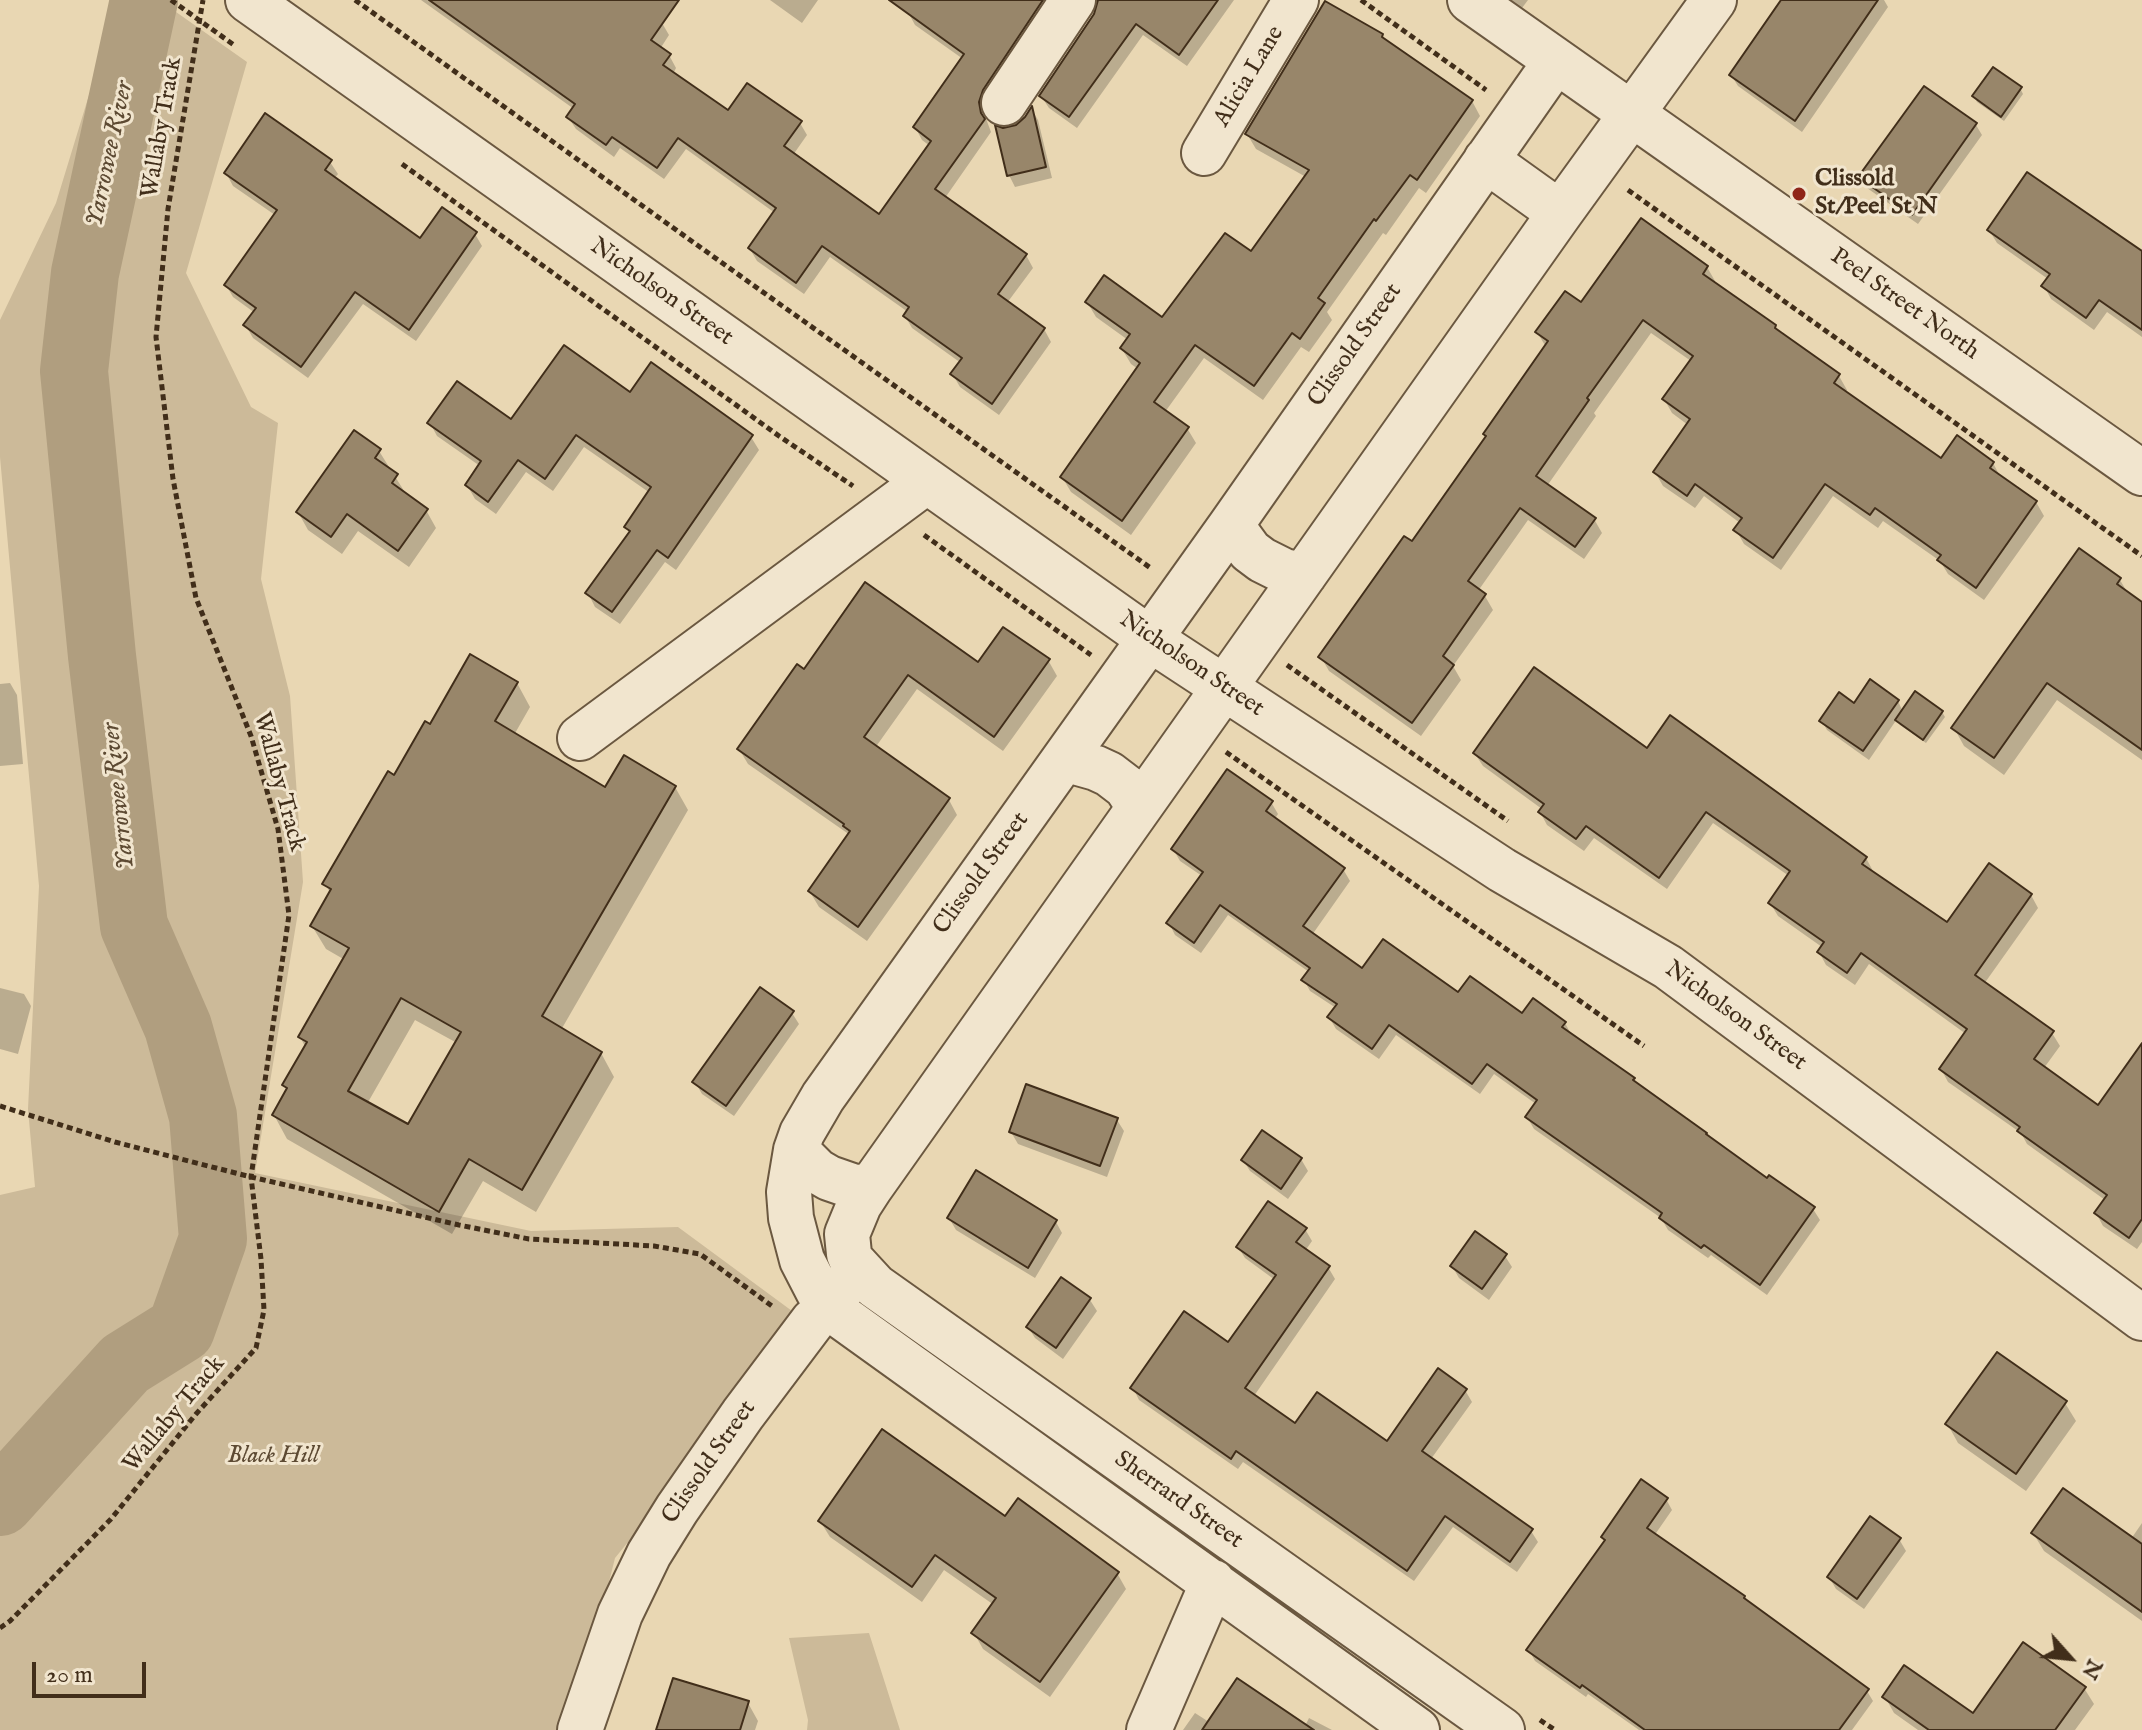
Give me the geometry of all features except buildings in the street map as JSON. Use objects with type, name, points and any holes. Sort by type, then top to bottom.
[{"type":"street","name":"Nicholson Street","points":[[248,0],[1150,639],[1502,870],[1668,967],[2142,1318]]},
{"type":"street","points":[[1004,103],[1073,0]]},
{"type":"street","name":"Alicia Lane","points":[[1204,153],[1296,0]]},
{"type":"street","name":"Peel Street North","points":[[1470,0],[2142,473]]},
{"type":"street","points":[[817,1318],[857,1268],[849,1254],[847,1234],[870,1188],[1714,0]]},
{"type":"street","name":"Clissold Street","points":[[580,1730],[620,1614],[649,1554],[715,1453],[817,1318],[810,1279],[796,1241],[789,1192],[802,1133],[823,1097],[1231,525],[1556,61]]},
{"type":"street","points":[[1486,160],[1560,213]]},
{"type":"street","points":[[580,738],[927,481]]},
{"type":"street","points":[[1231,525],[1250,551],[1262,560],[1284,571],[1304,575]]},
{"type":"street","points":[[1064,759],[1109,774],[1126,787],[1139,807]]},
{"type":"street","points":[[796,1150],[817,1171],[829,1178],[870,1188]]},
{"type":"street","name":"Sherrard Street","points":[[857,1268],[875,1286],[1502,1730]]},
{"type":"street","points":[[883,1348],[909,1310]]},
{"type":"street","name":"Sherrard Street","points":[[817,1318],[883,1348],[1417,1730]]},
{"type":"street","points":[[1149,1730],[1213,1582]]},
{"type":"path","name":"Wallaby Track","points":[[0,1628],[111,1519],[196,1414],[256,1348],[264,1310],[251,1177],[289,915],[278,829],[251,736],[196,598],[173,479],[156,337],[168,209],[203,0]]},
{"type":"path","points":[[355,0],[1184,591]]},
{"type":"path","points":[[1361,0],[1519,114]]},
{"type":"path","points":[[172,1],[238,48]]},
{"type":"path","points":[[401,163],[779,436],[889,510],[1122,678]]},
{"type":"path","points":[[1594,167],[2142,556]]},
{"type":"path","points":[[1194,730],[1644,1046]]},
{"type":"path","points":[[0,1106],[115,1142],[459,1225],[529,1239],[654,1246],[700,1254],[817,1318]]},
{"type":"green space","name":"Black Hill","points":[[118,0],[159,0],[247,62],[186,273],[251,407],[278,423],[261,579],[290,696],[303,882],[255,1173],[531,1231],[678,1227],[807,1322],[615,1558],[572,1730],[0,1730],[0,1195],[35,1187],[28,1109],[39,886],[0,457],[0,320],[56,203]]},
{"type":"green space","points":[[869,1633],[900,1730],[807,1730],[808,1720],[789,1638]]},
{"type":"waterway","name":"Yarrowee River","points":[[0,1502],[125,1364],[181,1329],[213,1239],[203,1116],[178,1027],[134,926],[102,656],[74,371],[85,273],[144,0]]},
{"type":"place","name":"Clissold St/Peel St N","points":[[1799,194]]}]
